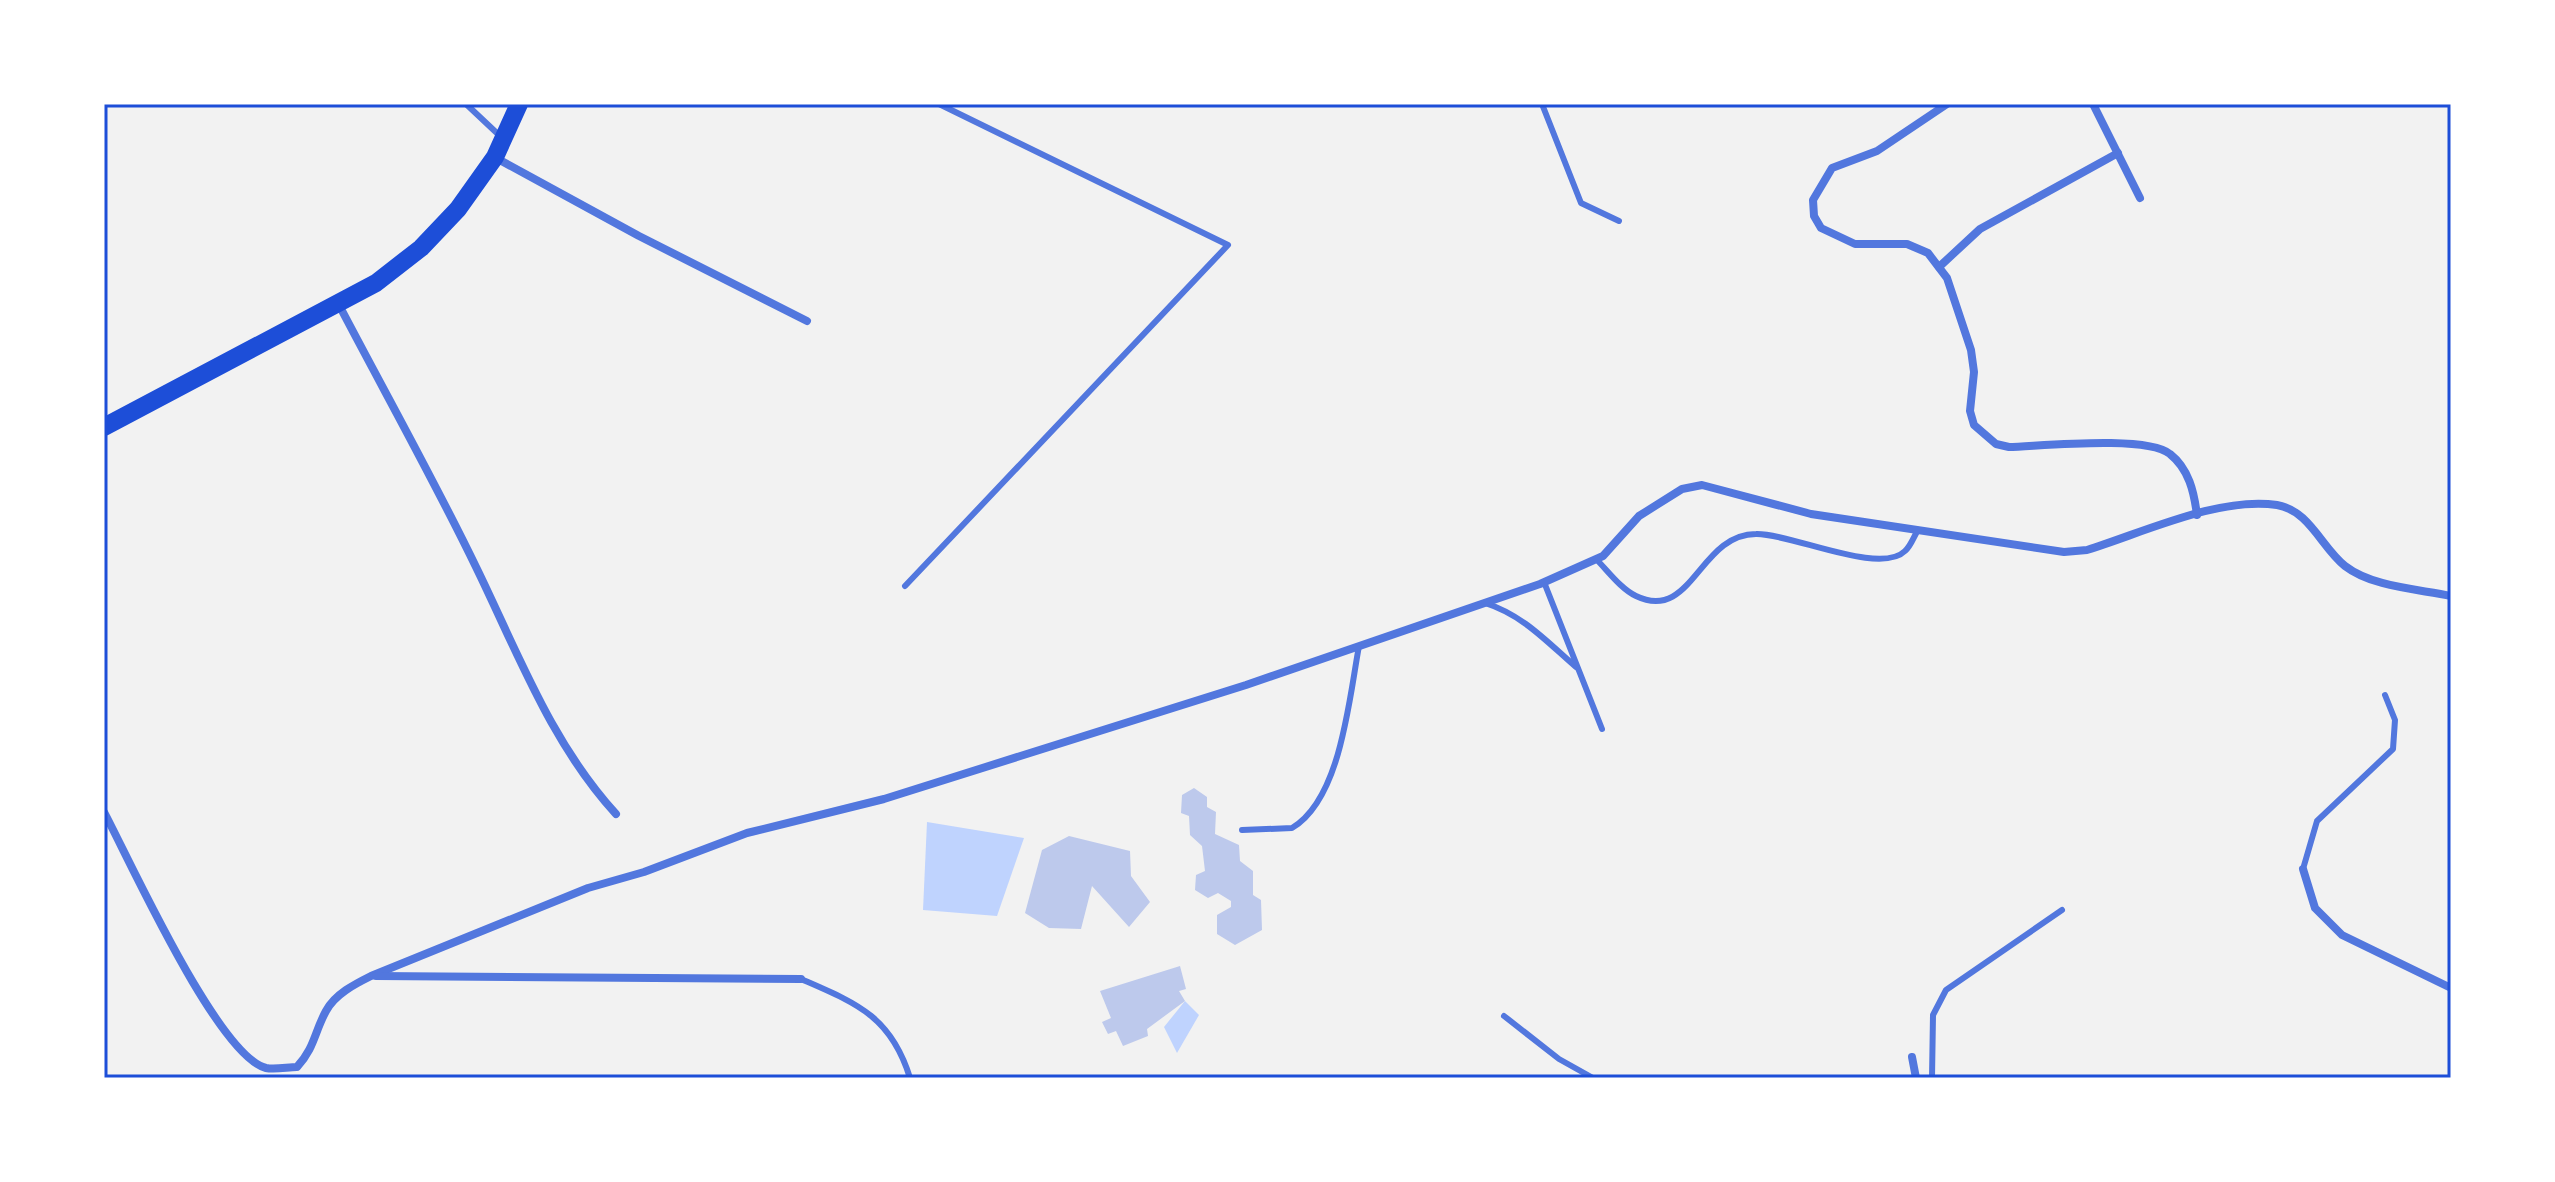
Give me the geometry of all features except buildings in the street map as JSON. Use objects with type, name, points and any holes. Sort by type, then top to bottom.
[{"type":"main road","points":[[104,427],[376,283],[421,248],[458,209],[495,157],[519,104]]},
{"type":"street","points":[[1947,104],[1877,151],[1832,168],[1813,200],[1814,216],[1821,228],[1855,244],[1907,244],[1928,253],[1947,278],[1971,350],[1974,372],[1970,411],[1974,425],[1996,444],[2009,447],[2145,443],[2168,452],[2184,470],[2193,489],[2197,515]]},
{"type":"street","points":[[2093,104],[2140,198]]},
{"type":"street","points":[[1939,267],[1980,229],[2118,153]]},
{"type":"street","points":[[495,157],[639,236],[807,321]]},
{"type":"street","points":[[338,302],[475,564],[559,740],[587,782],[616,814]]},
{"type":"street","points":[[104,812],[210,1012],[243,1054],[266,1068],[297,1067],[312,1050],[326,1009],[348,988],[371,976],[588,888],[644,872],[747,833],[884,799],[1359,646],[1544,582],[1596,559],[1617,544],[1639,516],[1682,489],[1702,485],[1811,514],[2064,552],[2087,550],[2217,507],[2279,505],[2304,518],[2344,566],[2367,578],[2451,596]]},
{"type":"street","points":[[2303,869],[2315,908],[2342,935],[2451,988]]},
{"type":"street","points":[[371,976],[801,979]]},
{"type":"street","points":[[1912,1057],[1916,1078]]},
{"type":"lane","points":[[466,104],[503,138]]},
{"type":"lane","points":[[905,586],[1228,245],[939,104]]},
{"type":"lane","points":[[1542,104],[1581,203],[1619,221]]},
{"type":"lane","points":[[1596,559],[1636,596],[1666,599],[1685,591],[1716,548],[1739,536],[1758,533],[1860,557],[1890,558],[1905,552],[1918,530]]},
{"type":"lane","points":[[1544,582],[1602,729]]},
{"type":"lane","points":[[1485,603],[1505,609],[1533,628],[1579,669]]},
{"type":"lane","points":[[1242,830],[1282,832],[1292,828],[1318,802],[1336,760],[1359,646]]},
{"type":"lane","points":[[2303,869],[2317,821],[2393,749],[2395,720],[2385,695]]},
{"type":"lane","points":[[1932,1078],[1933,1015],[1946,990],[2062,910]]},
{"type":"lane","points":[[801,979],[857,1003],[878,1018],[904,1059],[910,1078]]},
{"type":"lane","points":[[1504,1016],[1559,1059],[1593,1078]]},
{"type":"water","points":[[927,822],[1024,838],[997,916],[923,910]]},
{"type":"water","points":[[1185,1001],[1199,1015],[1177,1053],[1164,1027]]}]
